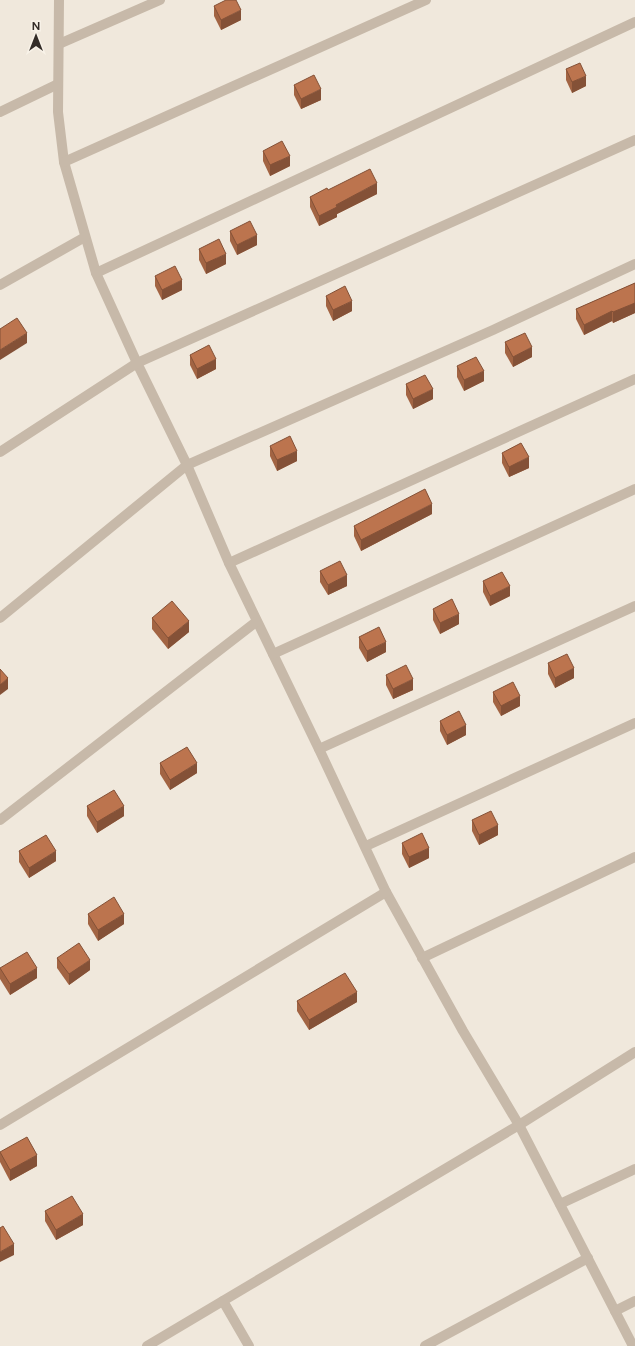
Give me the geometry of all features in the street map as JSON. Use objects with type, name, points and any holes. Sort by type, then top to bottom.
[{"type":"street","points":[[59,0],[58,112],[64,162],[84,237],[96,273],[137,363],[187,465],[228,563],[366,846],[386,892],[422,958],[519,1125],[633,1346]]},
{"type":"street","points":[[58,44],[160,0]]},
{"type":"street","points":[[64,162],[426,0]]},
{"type":"street","points":[[96,273],[635,22]]},
{"type":"street","points":[[0,112],[58,84]]},
{"type":"street","points":[[0,452],[137,363],[635,140]]},
{"type":"street","points":[[0,284],[84,237]]},
{"type":"street","points":[[0,618],[187,465],[493,330],[635,264]]},
{"type":"street","points":[[228,563],[635,379]]},
{"type":"street","points":[[273,654],[635,489]]},
{"type":"street","points":[[319,749],[635,606]]},
{"type":"street","points":[[0,820],[256,622]]},
{"type":"street","points":[[366,846],[635,723]]},
{"type":"street","points":[[422,958],[635,857]]},
{"type":"street","points":[[0,1125],[386,892]]},
{"type":"street","points":[[147,1346],[519,1125],[635,1052]]},
{"type":"street","points":[[560,1204],[635,1169]]},
{"type":"street","points":[[425,1346],[588,1258]]},
{"type":"street","points":[[223,1301],[249,1346]]},
{"type":"street","points":[[615,1311],[635,1302]]},
{"type":"building","points":[[226,0],[236,0],[241,10],[221,20],[214,6]]},
{"type":"building","points":[[580,63],[586,76],[572,82],[566,69]]},
{"type":"building","points":[[314,75],[321,89],[301,99],[294,85]]},
{"type":"building","points":[[282,141],[290,156],[270,165],[263,151]]},
{"type":"building","points":[[370,169],[377,183],[319,216],[310,197],[327,188],[328,190]]},
{"type":"building","points":[[250,221],[257,235],[237,245],[230,231]]},
{"type":"building","points":[[219,239],[226,254],[206,263],[199,249]]},
{"type":"building","points":[[175,266],[182,280],[162,290],[155,276]]},
{"type":"building","points":[[635,283],[635,303],[613,312],[612,311],[584,325],[576,309]]},
{"type":"building","points":[[345,286],[352,301],[333,310],[326,296]]},
{"type":"building","points":[[17,318],[27,333],[0,350],[0,329]]},
{"type":"building","points":[[525,333],[532,347],[513,357],[505,342]]},
{"type":"building","points":[[209,345],[216,359],[197,369],[190,355]]},
{"type":"building","points":[[476,357],[484,371],[464,380],[457,366]]},
{"type":"building","points":[[425,375],[433,389],[413,399],[406,384]]},
{"type":"building","points":[[290,436],[297,451],[277,460],[270,446]]},
{"type":"building","points":[[521,443],[529,457],[509,467],[502,453]]},
{"type":"building","points":[[425,489],[432,504],[361,540],[354,526]]},
{"type":"building","points":[[340,561],[347,575],[328,585],[320,571]]},
{"type":"building","points":[[502,572],[510,586],[490,596],[483,581]]},
{"type":"building","points":[[452,599],[459,614],[440,623],[433,609]]},
{"type":"building","points":[[172,601],[189,621],[168,638],[152,618]]},
{"type":"building","points":[[379,627],[386,642],[367,651],[359,637]]},
{"type":"building","points":[[567,654],[574,668],[555,678],[548,663]]},
{"type":"building","points":[[406,665],[413,679],[393,689],[386,675]]},
{"type":"building","points":[[0,669],[8,678],[0,685]]},
{"type":"building","points":[[513,682],[520,696],[501,706],[493,692]]},
{"type":"building","points":[[459,711],[466,725],[447,735],[440,721]]},
{"type":"building","points":[[187,747],[197,763],[170,780],[160,763]]},
{"type":"building","points":[[114,790],[124,806],[97,822],[87,806]]},
{"type":"building","points":[[491,811],[498,825],[479,835],[472,820]]},
{"type":"building","points":[[422,833],[429,848],[409,857],[402,843]]},
{"type":"building","points":[[46,835],[56,851],[29,868],[19,851]]},
{"type":"building","points":[[114,897],[124,914],[98,930],[88,914]]},
{"type":"building","points":[[79,943],[90,960],[69,974],[57,958]]},
{"type":"building","points":[[27,952],[37,968],[10,984],[0,968]]},
{"type":"building","points":[[345,973],[357,992],[309,1020],[297,1001]]},
{"type":"building","points":[[27,1137],[37,1155],[10,1170],[0,1152]]},
{"type":"building","points":[[72,1196],[83,1214],[56,1230],[45,1211]]},
{"type":"building","points":[[3,1226],[14,1244],[0,1252],[0,1228]]}]
